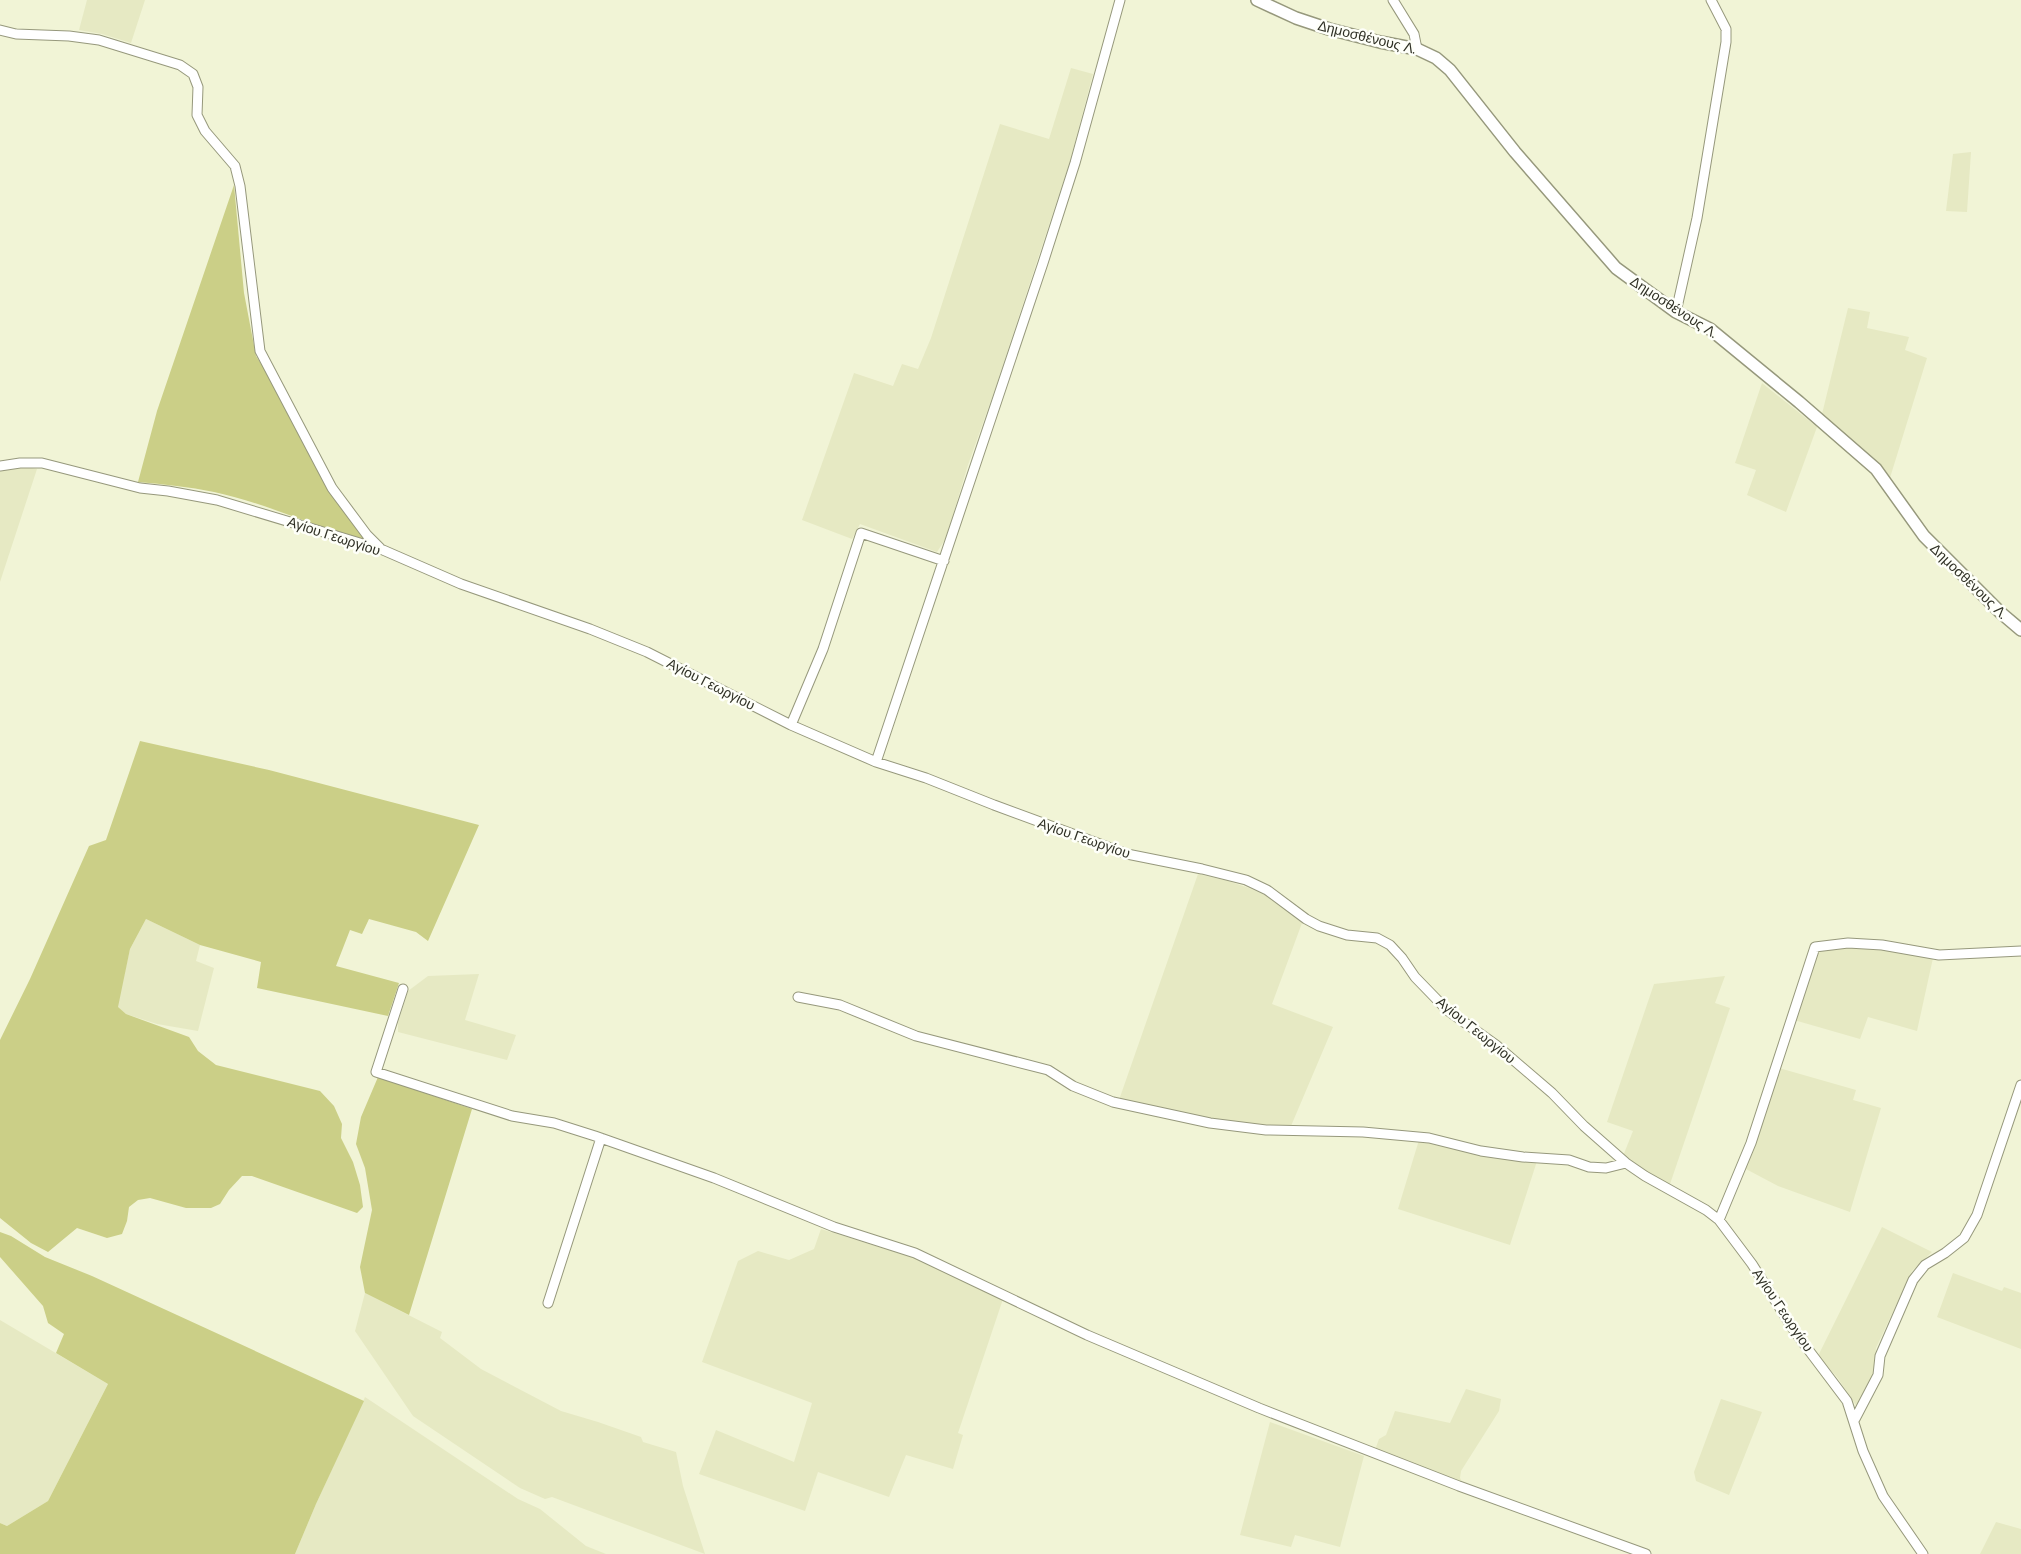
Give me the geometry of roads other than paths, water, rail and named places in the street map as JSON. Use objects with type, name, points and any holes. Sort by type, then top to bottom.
[{"type":"street","points":[[876,762],[1049,244],[1077,154],[1120,0]]},
{"type":"street","name":"Δημοσθένους Λ.","points":[[1257,0],[1296,18],[1329,29],[1417,48],[1436,58],[1450,70],[1515,152],[1616,268],[1676,312],[1710,329],[1799,402],[1876,469],[1924,536],[2001,613],[2021,630]]},
{"type":"street","points":[[1392,0],[1414,34],[1417,48]]},
{"type":"street","points":[[1676,312],[1697,218],[1726,42],[1726,29],[1711,0]]},
{"type":"street","points":[[0,30],[16,34],[69,36],[100,40],[180,65],[193,74],[198,87],[197,115],[205,132],[235,166],[240,186],[260,351],[332,488],[367,535],[383,550]]},
{"type":"street","name":"Αγίου Γεωργίου","points":[[0,466],[20,463],[42,464],[140,488],[216,500],[383,550],[461,584],[590,629],[647,652],[791,725],[876,762],[926,778],[1127,854],[1246,880],[1267,890],[1306,919],[1319,926],[1347,935],[1377,938],[1390,945],[1415,977],[1447,1010],[1496,1045],[1552,1093],[1584,1126],[1626,1163],[1706,1210],[1719,1220],[1740,1246],[1795,1332],[1848,1401],[1855,1419],[1863,1451],[1883,1496],[1923,1554]]},
{"type":"street","points":[[791,725],[826,641],[861,533],[944,561]]},
{"type":"street","points":[[1719,1220],[1751,1144],[1814,947],[1848,943],[1882,944],[1939,955],[2021,951]]},
{"type":"street","points":[[403,989],[376,1072],[512,1116],[554,1123],[601,1138],[714,1178],[834,1227],[915,1253],[1087,1335],[1259,1408],[1459,1486],[1646,1554]]},
{"type":"street","points":[[798,997],[840,1005],[916,1036],[1048,1070],[1073,1086],[1113,1102],[1201,1122],[1266,1130],[1353,1131],[1429,1138],[1515,1156],[1569,1160],[1589,1167],[1606,1168],[1626,1163]]},
{"type":"street","points":[[1855,1419],[1878,1375],[1880,1356],[1913,1280],[1925,1265],[1945,1253],[1964,1238],[1977,1215],[2021,1085]]},
{"type":"street","points":[[548,1303],[601,1138]]}]
